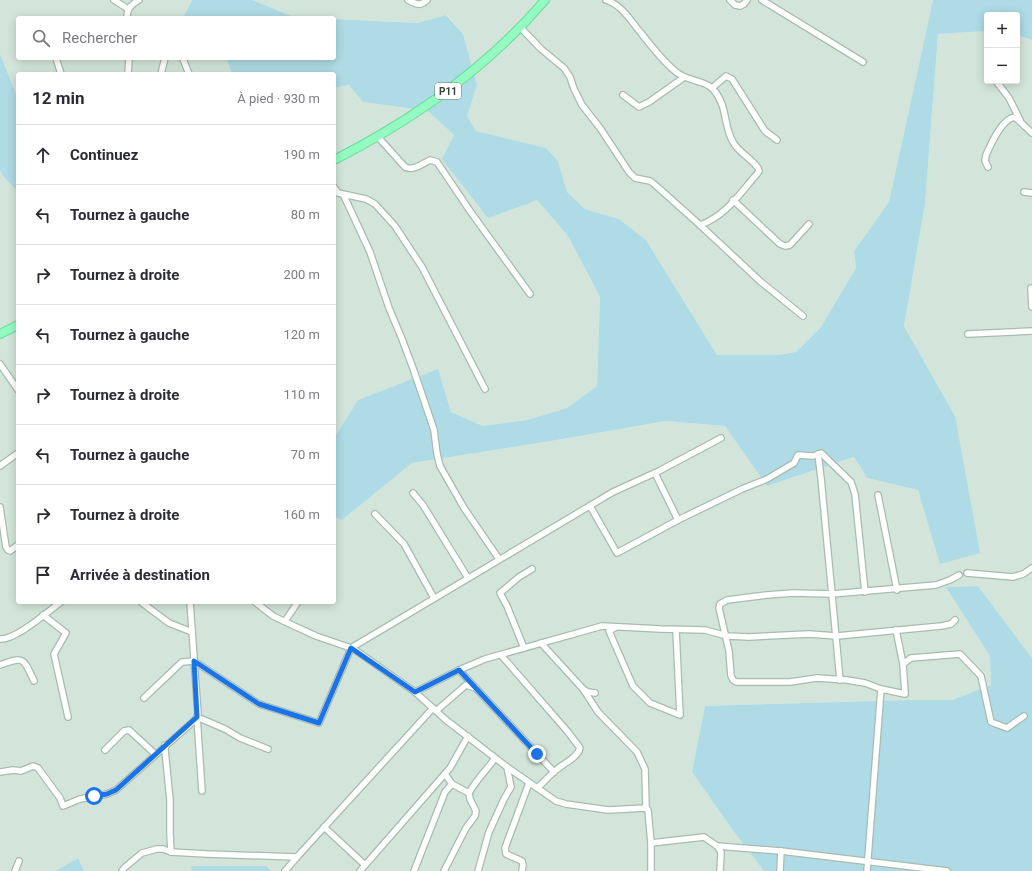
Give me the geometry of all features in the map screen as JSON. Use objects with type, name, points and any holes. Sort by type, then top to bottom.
[{"type":"main road","name":"P11","points":[[336,159],[378,137],[419,112],[457,84],[483,63],[545,0]]},
{"type":"main road","points":[[0,333],[16,326]]},
{"type":"street","points":[[114,0],[128,9]]},
{"type":"street","points":[[127,16],[128,9],[139,0]]},
{"type":"street","points":[[408,0],[421,4],[427,0]]},
{"type":"street","points":[[606,0],[614,3],[623,11],[660,56],[683,78],[712,88],[722,105],[732,141],[742,154],[758,168],[759,171],[757,174],[718,216],[710,222],[700,225]]},
{"type":"street","points":[[730,0],[735,5],[740,6],[747,0]]},
{"type":"street","points":[[762,0],[863,62]]},
{"type":"street","points":[[520,27],[541,49],[564,68],[570,77],[582,105],[600,128],[629,172],[635,178],[653,183],[761,282],[803,316]]},
{"type":"street","points":[[57,60],[60,72]]},
{"type":"street","points":[[128,72],[129,60]]},
{"type":"street","points":[[162,72],[164,60]]},
{"type":"street","points":[[183,60],[188,72]]},
{"type":"street","points":[[712,88],[726,76],[729,76],[765,131],[777,140]]},
{"type":"street","points":[[624,95],[639,107],[649,102],[683,78]]},
{"type":"street","points":[[998,84],[1009,98],[1022,124]]},
{"type":"street","points":[[988,167],[985,160],[986,155],[1005,121],[1011,117],[1015,117],[1032,133]]},
{"type":"street","points":[[378,137],[405,167],[409,169],[430,160],[437,162],[474,217],[530,294]]},
{"type":"street","points":[[336,190],[344,196],[366,199],[375,204],[395,226],[422,268],[485,389]]},
{"type":"street","points":[[1024,192],[1032,192]]},
{"type":"street","points":[[344,196],[370,252],[389,308],[414,371],[434,430],[440,466],[464,508],[499,559]]},
{"type":"street","points":[[733,200],[780,244],[786,246],[790,246],[809,224]]},
{"type":"street","points":[[1031,288],[1032,307]]},
{"type":"street","points":[[968,334],[1032,331]]},
{"type":"street","points":[[0,364],[16,387]]},
{"type":"street","points":[[144,698],[182,662],[194,661],[259,704],[319,723],[351,648],[613,492],[655,473],[721,438]]},
{"type":"street","points":[[590,506],[617,553],[742,488],[767,479],[794,464],[798,455],[813,456],[820,453],[851,482],[855,494],[864,592]]},
{"type":"street","points":[[0,466],[16,454]]},
{"type":"street","points":[[818,454],[837,636],[840,680]]},
{"type":"street","points":[[655,473],[678,520]]},
{"type":"street","points":[[413,493],[423,505],[468,578]]},
{"type":"street","points":[[878,494],[897,590]]},
{"type":"street","points":[[0,507],[6,547],[10,551],[16,546]]},
{"type":"street","points":[[376,514],[404,544],[434,598]]},
{"type":"street","points":[[967,572],[1013,577],[1023,574],[1032,568]]},
{"type":"street","points":[[524,648],[507,606],[500,593],[532,569]]},
{"type":"street","points":[[896,630],[903,664],[905,694],[882,689],[865,683],[847,680],[817,678],[790,682],[736,682],[731,676],[727,636],[719,608],[723,601],[774,594],[832,594],[897,590],[942,584],[959,575]]},
{"type":"street","points":[[0,638],[9,638],[18,634],[58,604]]},
{"type":"street","points":[[144,604],[169,623],[192,632]]},
{"type":"street","points":[[190,604],[202,791]]},
{"type":"street","points":[[258,604],[273,616],[285,622],[316,636],[351,648],[415,692],[495,758],[556,801],[566,804],[608,810],[646,808]]},
{"type":"street","points":[[285,622],[297,604]]},
{"type":"street","points":[[43,615],[66,633],[54,654],[68,716]]},
{"type":"street","points":[[415,692],[459,670],[501,655],[602,626],[704,630],[727,636],[749,637],[809,634],[837,636],[951,624],[955,620]]},
{"type":"street","points":[[617,626],[609,631],[632,686],[650,703],[680,715],[676,630]]},
{"type":"street","points":[[541,643],[583,689],[598,712],[636,752],[645,769],[646,808],[649,812],[651,843],[651,871]]},
{"type":"street","points":[[903,664],[911,658],[960,654],[981,676],[991,722],[1008,728],[1024,716]]},
{"type":"street","points":[[501,655],[568,732],[580,748],[576,755],[554,772],[537,788]]},
{"type":"street","points":[[0,665],[17,659],[22,660],[26,663],[34,680]]},
{"type":"street","points":[[459,670],[554,772]]},
{"type":"street","points":[[285,871],[324,827],[435,709],[466,685],[476,688]]},
{"type":"street","points":[[583,689],[595,693]]},
{"type":"street","points":[[867,871],[882,689]]},
{"type":"street","points":[[0,772],[14,770],[21,772],[33,766],[38,768],[60,798],[63,806],[80,799],[107,794],[116,790],[197,717]]},
{"type":"street","points":[[197,717],[225,729],[240,738],[268,749]]},
{"type":"street","points":[[105,750],[124,732],[129,730],[155,754]]},
{"type":"street","points":[[360,871],[450,768],[468,736]]},
{"type":"street","points":[[165,745],[170,800],[170,834],[172,852]]},
{"type":"street","points":[[444,871],[466,828],[475,816],[476,811],[470,799],[469,793],[495,758]]},
{"type":"street","points":[[478,871],[490,832],[504,799],[511,787],[507,767]]},
{"type":"street","points":[[445,774],[452,784],[469,793]]},
{"type":"street","points":[[522,871],[522,861],[506,854],[505,848],[529,783]]},
{"type":"street","points":[[414,871],[444,792],[452,784]]},
{"type":"street","points":[[324,827],[365,865]]},
{"type":"street","points":[[651,843],[704,837],[717,846],[721,852],[720,871]]},
{"type":"street","points":[[717,846],[781,851],[946,871]]},
{"type":"street","points":[[122,871],[142,853],[163,849],[172,852],[297,857]]},
{"type":"street","points":[[780,871],[781,851]]},
{"type":"street","points":[[14,871],[19,861]]},
{"type":"shaded area","points":[[0,0],[192,0],[184,16],[16,16],[16,60],[227,60],[231,72],[16,72],[16,94],[0,54]]},
{"type":"shaded area","points":[[192,0],[252,0],[292,16],[184,16]]},
{"type":"shaded area","points":[[252,0],[933,0],[889,202],[854,251],[856,268],[821,327],[796,352],[779,355],[717,355],[646,240],[619,219],[585,209],[567,192],[558,161],[546,148],[476,131],[467,116],[477,85],[463,34],[447,15],[418,23],[336,19],[336,16],[292,16]]},
{"type":"shaded area","points":[[933,0],[1032,0],[1032,40],[1020,36],[1020,12],[984,12],[984,31],[938,34],[925,204],[904,326],[955,416],[980,553],[940,564],[918,490],[867,478],[854,457],[767,486],[725,426],[666,421],[412,463],[342,520],[336,518],[336,435],[358,400],[438,369],[451,412],[483,426],[527,420],[567,408],[597,386],[600,297],[568,236],[537,200],[488,218],[442,159],[454,135],[428,111],[363,102],[349,85],[336,88],[336,72],[231,72],[227,60],[336,60],[336,19],[418,23],[446,15],[463,34],[477,85],[467,116],[476,131],[546,148],[558,161],[567,192],[585,209],[619,219],[646,240],[717,355],[779,355],[796,352],[821,327],[856,268],[854,251],[889,202]]},
{"type":"shaded area","points":[[984,31],[984,84],[1020,84],[1020,36],[1032,40],[1032,658],[978,586],[947,587],[990,656],[991,685],[952,700],[705,706],[692,772],[764,871],[272,871],[266,866],[192,866],[192,871],[84,871],[78,858],[55,871],[0,871],[0,170],[3,176],[16,190],[16,604],[336,604],[336,518],[342,520],[412,463],[666,421],[725,426],[767,486],[854,457],[867,478],[918,490],[941,563],[955,416],[904,326],[925,204],[938,34]]},
{"type":"shaded area","points":[[0,54],[16,94],[16,190],[3,176],[0,170]]},
{"type":"shaded area","points":[[349,85],[363,102],[428,111],[454,135],[443,159],[537,200],[568,236],[600,297],[597,386],[567,408],[527,420],[483,426],[451,412],[438,370],[358,400],[336,435],[336,88]]},
{"type":"shaded area","points":[[978,586],[1032,658],[1032,871],[764,871],[692,772],[705,706],[952,700],[991,685],[990,656],[946,587]]},
{"type":"shaded area","points":[[78,858],[84,871],[55,871]]},
{"type":"shaded area","points":[[191,866],[266,866],[272,871],[192,871]]},
{"type":"route","points":[[94,796],[107,794],[116,790],[195,720],[198,714],[194,661],[259,704],[319,723],[351,648],[415,692],[459,670],[537,754]]}]
